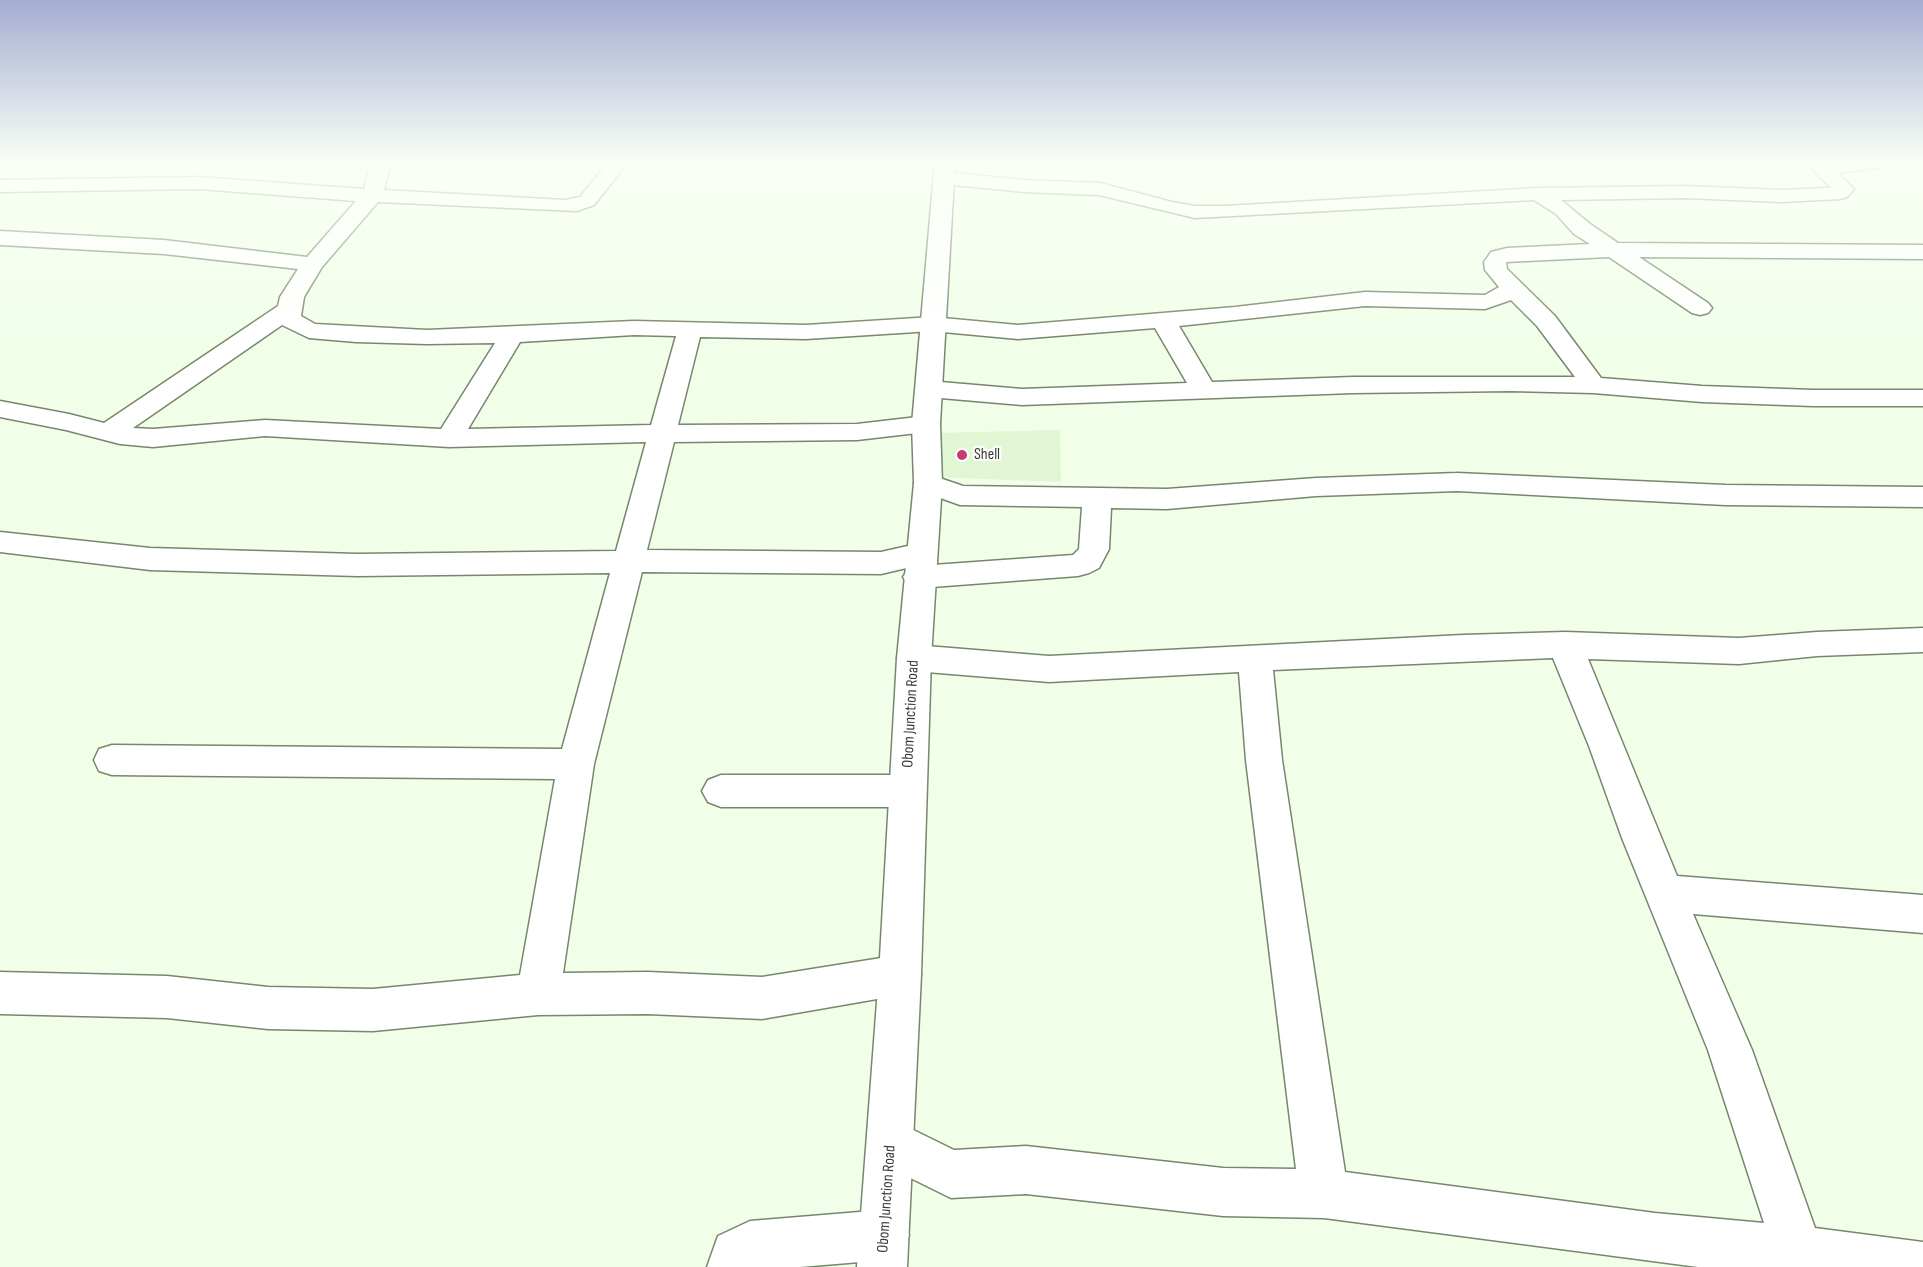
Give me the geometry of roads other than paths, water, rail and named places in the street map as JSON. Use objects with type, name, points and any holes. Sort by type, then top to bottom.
[{"type":"street","points":[[351,220],[313,264],[292,297],[288,319],[309,331],[356,335],[512,335],[634,328],[806,332],[932,324],[1018,332],[1365,299],[1485,302],[1500,298],[1512,288]]},
{"type":"street","name":"Obom Junction Road","points":[[883,1251],[900,975],[914,658],[928,483],[926,424],[940,220]]},
{"type":"street","points":[[1573,220],[1581,229],[1700,308]]},
{"type":"street","points":[[0,238],[164,247],[313,264]]},
{"type":"street","points":[[1593,385],[1546,321],[1496,270],[1495,262],[1499,257],[1614,250],[1923,252]]},
{"type":"street","points":[[108,434],[290,309]]},
{"type":"street","points":[[1163,320],[1204,390]]},
{"type":"street","points":[[538,994],[576,764],[690,328]]},
{"type":"street","points":[[449,438],[512,335]]},
{"type":"street","points":[[929,389],[1022,397],[1435,383],[1593,385],[1702,394],[1813,398],[1923,398]]},
{"type":"street","points":[[0,409],[69,423],[108,434],[153,438],[266,428],[449,438],[771,430],[857,432],[926,424]]},
{"type":"street","points":[[928,483],[960,495],[1167,499],[1316,487],[1457,482],[1725,495],[1923,497]]},
{"type":"street","points":[[0,542],[150,559],[357,565],[694,560],[881,563],[920,566],[1078,566],[1088,560],[1094,549],[1097,498]]},
{"type":"street","points":[[914,658],[1049,669],[1565,645],[1658,651],[1739,651],[1817,644],[1923,640]]},
{"type":"street","points":[[1565,645],[1664,892],[1731,1050],[1798,1251]]},
{"type":"street","points":[[1255,658],[1264,760],[1324,1194]]},
{"type":"street","points":[[112,760],[576,764]]},
{"type":"street","points":[[720,791],[907,791]]},
{"type":"street","points":[[1664,892],[1923,914]]},
{"type":"street","points":[[0,993],[167,997],[268,1008],[373,1010],[538,994],[648,993],[762,998],[900,975]]},
{"type":"street","points":[[891,1143],[951,1174],[1026,1170],[1223,1192],[1324,1194],[1655,1238],[1798,1251],[1923,1267]]},
{"type":"street","points":[[732,1267],[736,1254],[750,1246],[883,1251]]},
{"type":"place","name":"Shell","points":[[962,455]]}]
